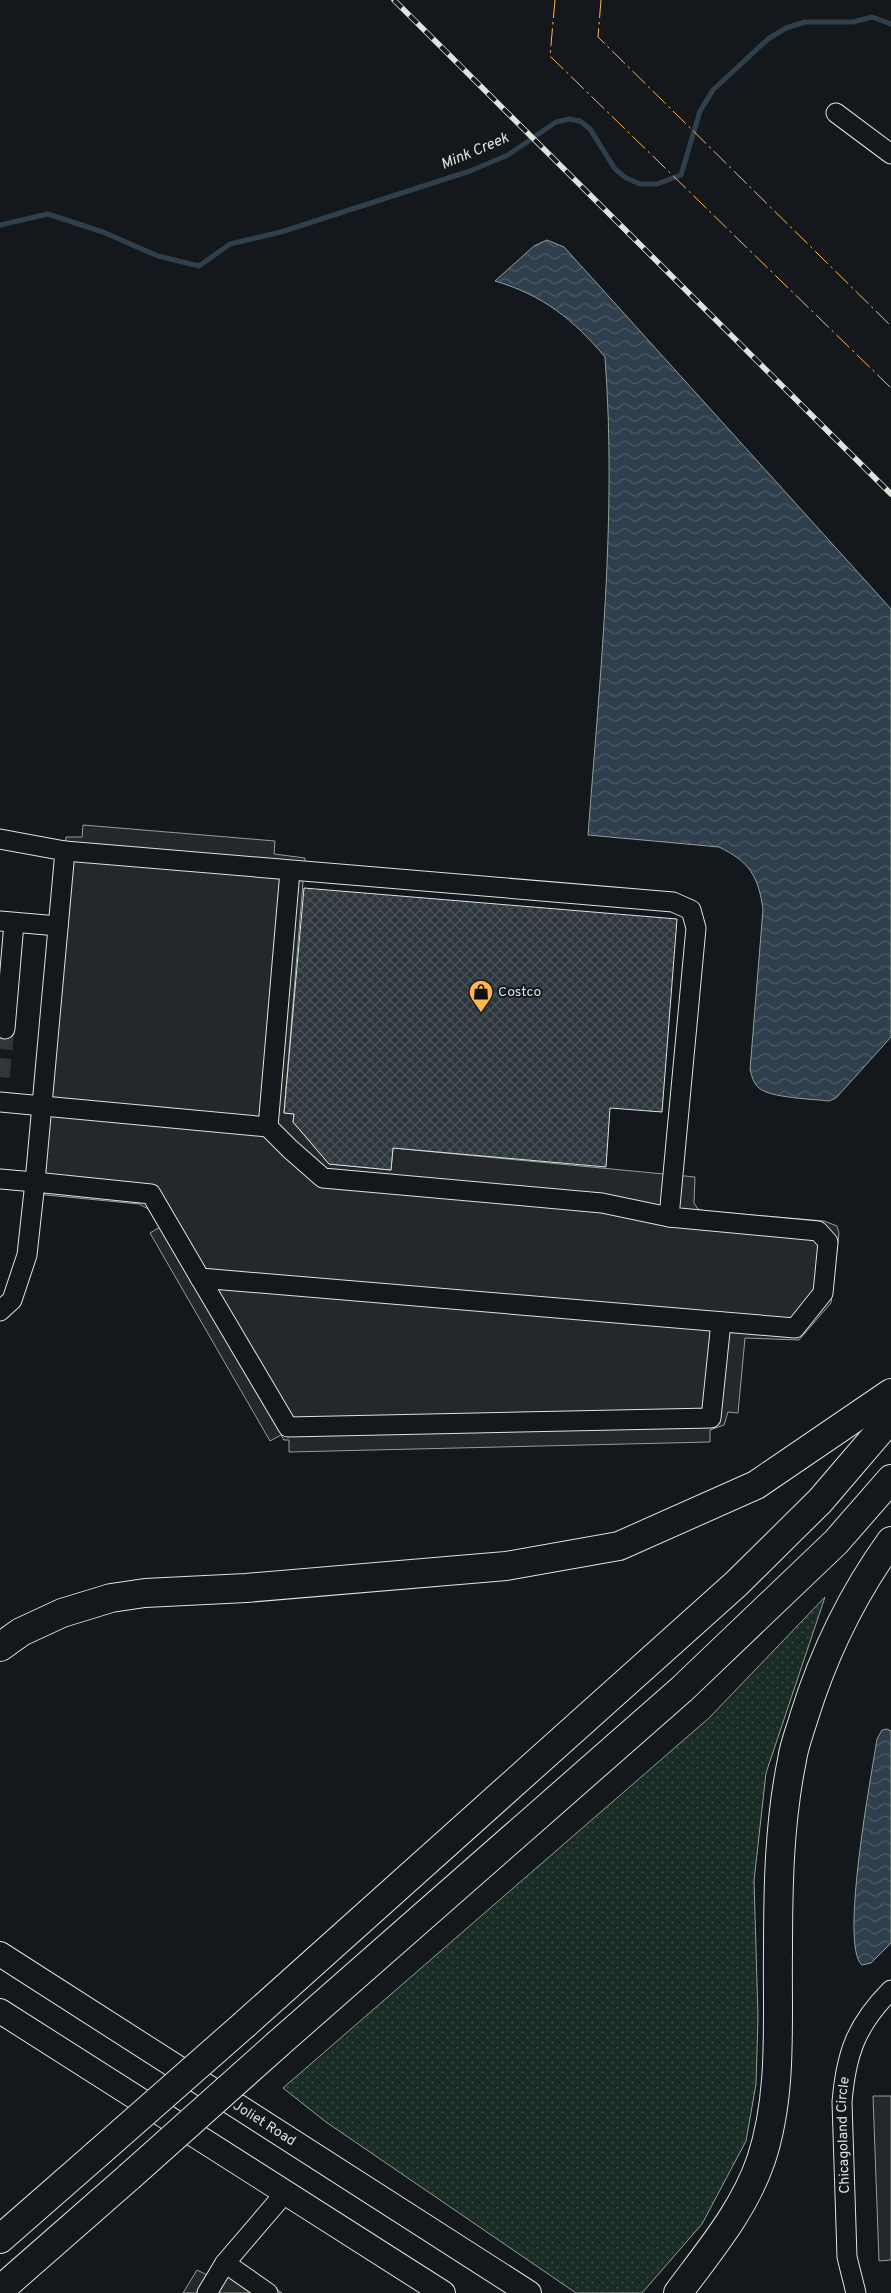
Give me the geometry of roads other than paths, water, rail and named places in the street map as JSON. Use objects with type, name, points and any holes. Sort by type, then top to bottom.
[{"type":"highway","points":[[0,1648],[21,1632],[62,1613],[111,1598],[145,1592],[246,1588],[506,1566],[618,1546],[756,1485],[891,1393]]},
{"type":"highway","points":[[0,2238],[245,2024],[736,1584],[820,1501],[891,1418]]},
{"type":"highway","points":[[0,2290],[682,1689],[836,1542],[891,1479]]},
{"type":"highway","points":[[678,2293],[736,2214],[760,2161],[773,2111],[776,2069],[778,1898],[782,1825],[792,1758],[816,1680],[840,1624],[874,1564],[891,1541]]},
{"type":"main road","name":"Joliet Road","points":[[0,1954],[530,2293]]},
{"type":"main road","points":[[0,2011],[443,2293]]},
{"type":"street","points":[[836,113],[891,154]]},
{"type":"street","points":[[0,839],[64,851],[673,902],[691,910],[696,928],[670,1217]]},
{"type":"street","points":[[0,1310],[12,1300],[27,1255],[64,851]]},
{"type":"street","points":[[268,1127],[290,871]]},
{"type":"street","points":[[4,1030],[7,922],[58,926]]},
{"type":"street","points":[[0,1102],[268,1127],[323,1178],[602,1203],[670,1217],[818,1231],[828,1242],[823,1293],[795,1328],[200,1278]]},
{"type":"street","points":[[0,1180],[151,1194],[288,1427],[712,1418],[721,1322]]},
{"type":"street","name":"Chicagoland Circle","points":[[856,2293],[847,2257],[842,2102],[844,2082],[851,2050],[863,2022],[891,1990]]},
{"type":"street","points":[[207,2293],[225,2263],[285,2193]]},
{"type":"street","points":[[225,2263],[268,2293]]},
{"type":"water","points":[[547,240],[564,247],[891,609],[891,1037],[836,1098],[829,1101],[792,1098],[772,1094],[759,1088],[752,1077],[750,1070],[763,909],[761,897],[751,871],[738,858],[719,847],[588,835],[606,596],[609,477],[605,357],[569,320],[543,301],[495,281],[534,246]]},
{"type":"water","points":[[887,1729],[891,1731],[891,1943],[871,1963],[862,1965],[856,1951],[854,1926],[855,1894],[877,1739],[882,1730]]},
{"type":"waterway","name":"Mink Creek","points":[[0,225],[48,214],[103,232],[158,256],[199,266],[230,244],[281,232],[470,171],[508,155],[556,122],[569,119],[580,121],[590,129],[615,169],[626,178],[640,184],[657,184],[681,175],[700,111],[713,90],[768,39],[786,28],[805,22],[853,22],[872,17],[891,24]]},
{"type":"tunnel","points":[[0,1077],[5,1029]]},
{"type":"railway","points":[[394,0],[891,494]]},
{"type":"place","name":"Costco","points":[[481,1013]]}]
